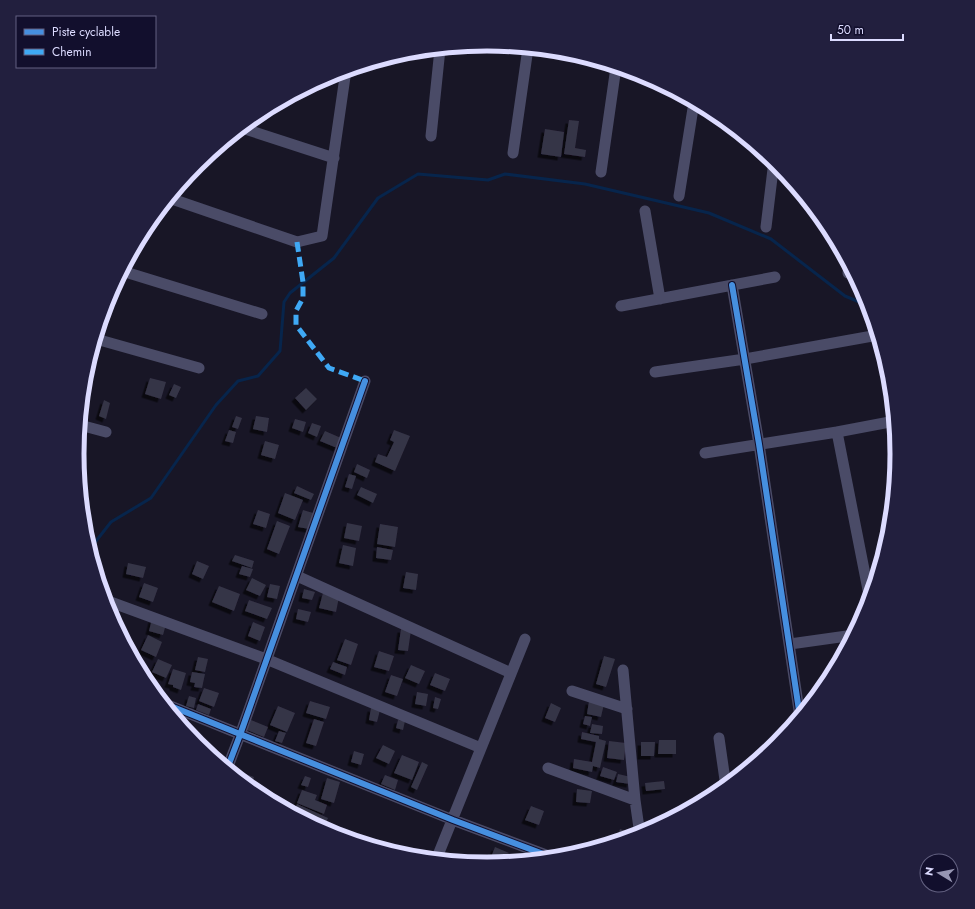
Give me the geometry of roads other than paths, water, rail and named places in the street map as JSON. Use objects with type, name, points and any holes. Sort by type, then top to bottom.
[{"type":"street","points":[[513,153],[527,53]]},
{"type":"street","points":[[431,136],[440,54]]},
{"type":"street","points":[[601,172],[615,72]]},
{"type":"street","points":[[174,200],[297,242],[322,236],[334,158],[343,78]]},
{"type":"street","points":[[679,196],[693,108]]},
{"type":"street","points":[[248,130],[334,158]]},
{"type":"street","points":[[766,227],[773,169]]},
{"type":"street","points":[[645,211],[660,299]]},
{"type":"street","points":[[128,273],[262,314]]},
{"type":"street","points":[[621,306],[774,277]]},
{"type":"street","points":[[732,285],[759,444],[799,711]]},
{"type":"street","points":[[655,372],[745,359],[873,336]]},
{"type":"street","points":[[101,340],[199,368]]},
{"type":"street","points":[[228,764],[240,735],[297,576],[365,381]]},
{"type":"street","points":[[705,453],[890,422]]},
{"type":"street","points":[[85,426],[106,432]]},
{"type":"street","points":[[837,432],[868,589]]},
{"type":"street","points":[[297,576],[511,673]]},
{"type":"street","points":[[112,603],[266,659],[480,748]]},
{"type":"street","points":[[790,644],[847,636]]},
{"type":"street","points":[[438,855],[525,639]]},
{"type":"street","points":[[623,670],[639,828]]},
{"type":"street","points":[[572,691],[627,709]]},
{"type":"street","points":[[173,707],[453,820],[544,854]]},
{"type":"street","points":[[719,738],[725,781]]},
{"type":"street","points":[[548,768],[635,800]]},
{"type":"waterway","points":[[94,543],[111,522],[151,498],[216,405],[238,381],[258,376],[280,351],[284,302],[290,293],[334,258],[378,198],[418,174],[488,180],[505,174],[585,184],[709,213],[771,239],[845,296],[861,303]]}]
